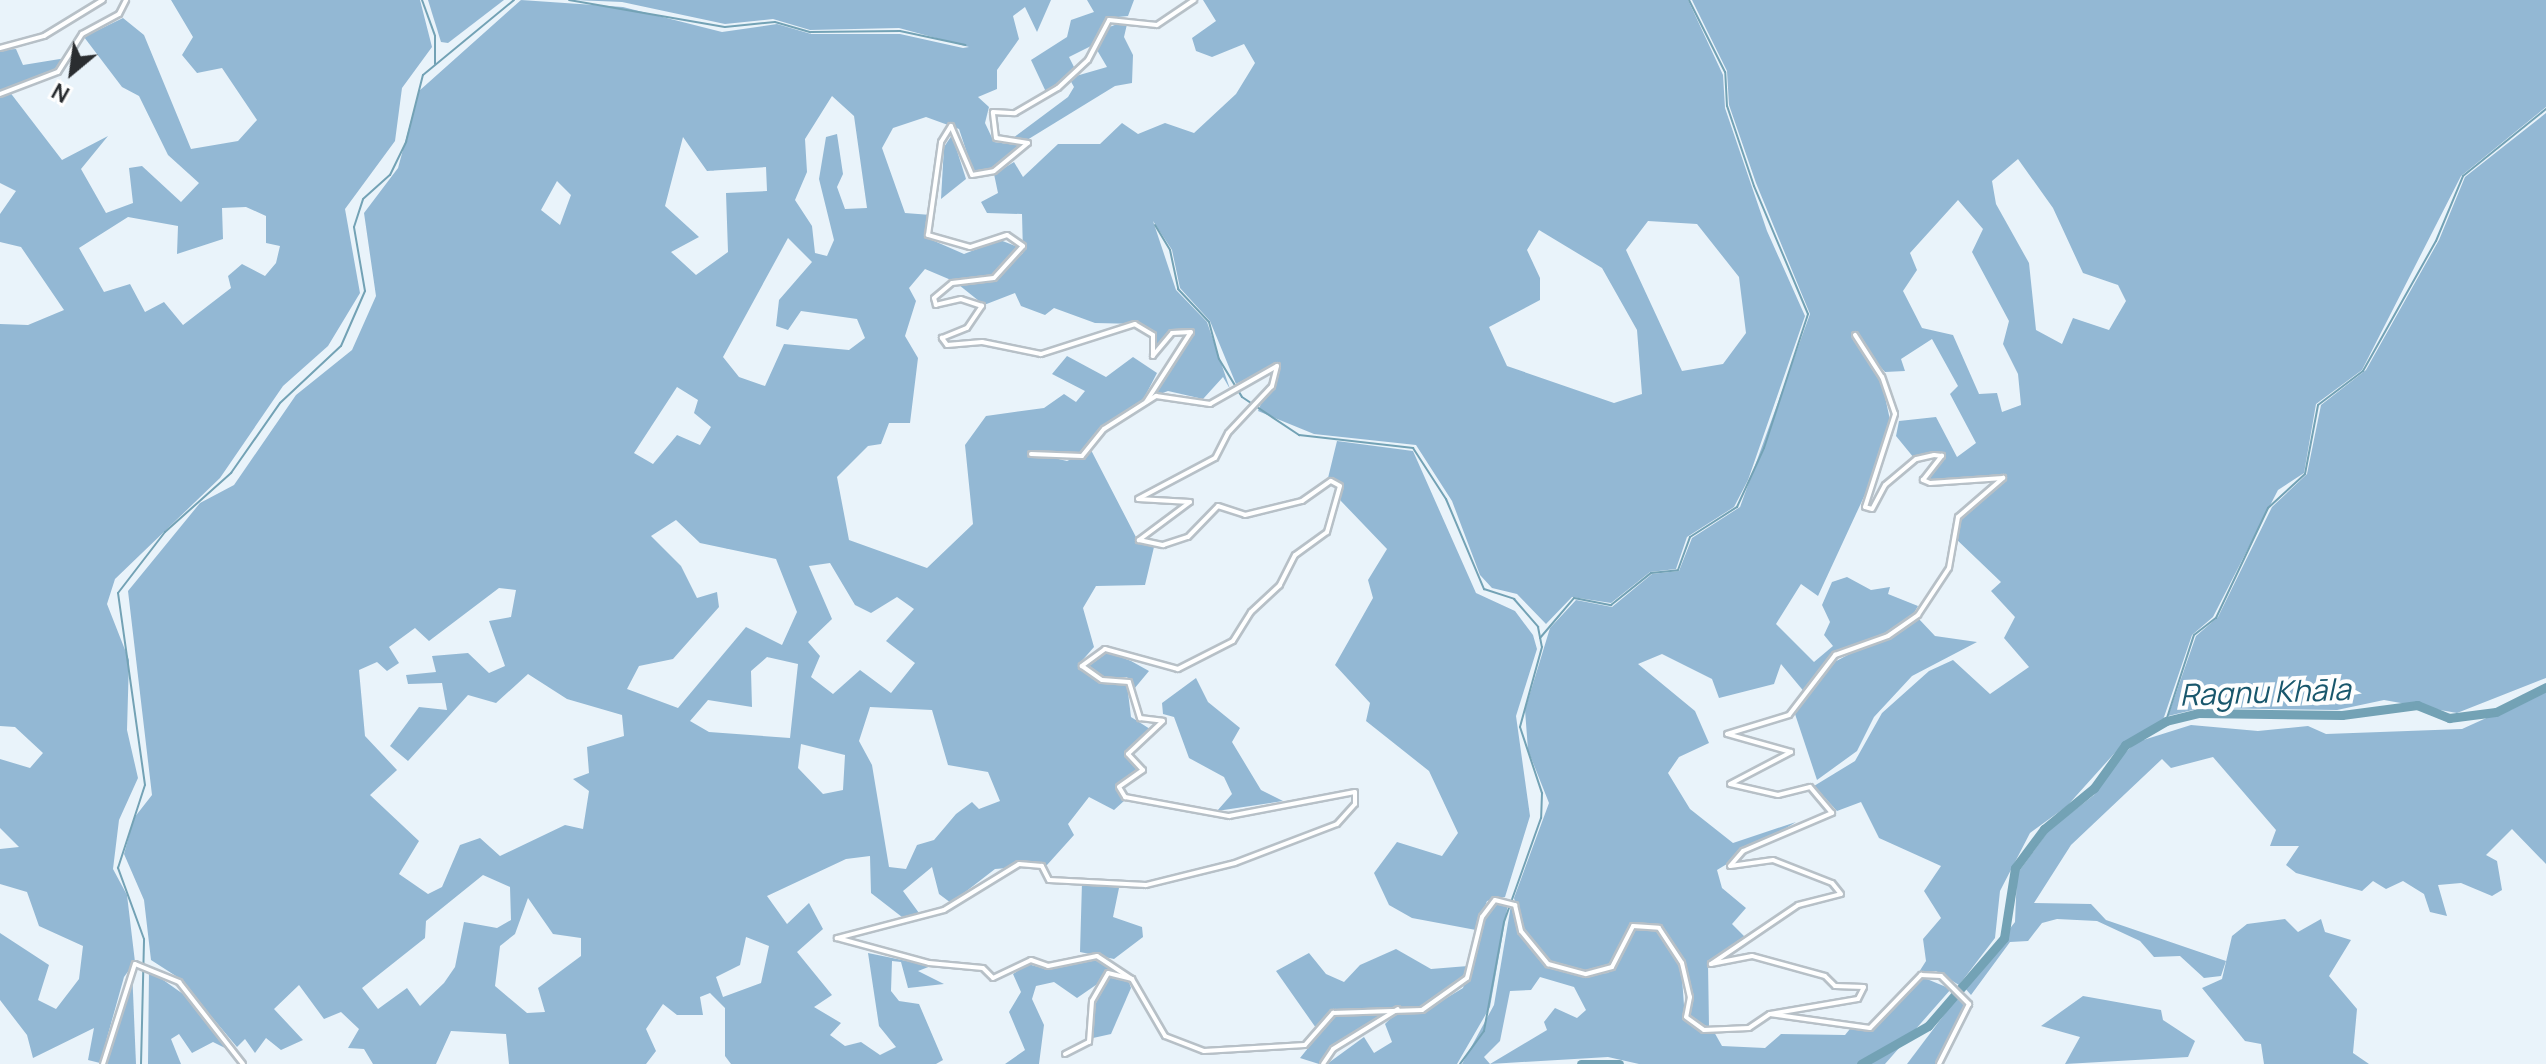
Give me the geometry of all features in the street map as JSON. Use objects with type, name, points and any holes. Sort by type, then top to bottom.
[{"type":"street","points":[[0,48],[44,36],[103,0]]},
{"type":"street","points":[[0,94],[58,72],[82,34],[119,14],[126,0]]},
{"type":"street","points":[[1146,402],[1191,332],[1172,333],[1153,356],[1151,331],[1125,323],[1041,354],[982,342],[947,345],[942,338],[967,328],[982,306],[969,300],[936,305],[934,298],[952,283],[994,278],[1023,246],[1007,235],[970,247],[928,235],[941,142],[951,126],[972,175],[994,171],[1028,143],[996,138],[993,112],[1015,113],[1058,88],[1088,60],[1109,20],[1157,25],[1194,0]]},
{"type":"street","points":[[1031,454],[1082,456],[1104,429],[1146,402],[1171,394],[1210,404],[1277,366],[1272,386],[1210,463],[1138,499],[1190,502],[1146,528],[1142,542],[1163,545],[1197,533],[1218,506],[1245,515],[1302,501],[1331,481],[1341,491],[1327,532],[1295,555],[1280,585],[1251,612],[1233,641],[1178,669],[1105,649],[1082,662],[1102,680],[1129,682],[1140,718],[1163,721],[1128,754],[1143,770],[1118,790],[1131,799],[1219,816],[1323,803],[1355,792],[1355,804],[1337,824],[1235,863],[1124,886],[1049,880],[1042,866],[1019,864],[944,910],[837,938],[929,963],[983,968],[993,978],[1031,960],[1048,966],[1097,956],[1132,979],[1165,1036],[1204,1051],[1300,1046],[1333,1013],[1400,1008],[1422,1010],[1463,984],[1482,917],[1495,900],[1515,905],[1521,931],[1548,964],[1586,974],[1612,967],[1633,926],[1659,928],[1677,950],[1690,997],[1686,1017],[1697,1028],[1749,1028],[1770,1014],[1858,999],[1864,987],[1835,986],[1825,976],[1752,956],[1711,964],[1798,905],[1841,894],[1832,883],[1773,860],[1730,866],[1743,851],[1832,813],[1810,787],[1778,795],[1730,784],[1791,752],[1727,734],[1789,715],[1835,655],[1888,636],[1918,615],[1949,568],[1958,517],[2003,478],[1930,483],[1923,480],[1941,462],[1934,455],[1916,459],[1885,485],[1872,509],[1865,507],[1895,414],[1882,377],[1855,335]]},
{"type":"street","points":[[103,1064],[135,964],[156,967],[211,1017],[243,1064]]},
{"type":"street","points":[[1065,1054],[1089,1042],[1102,978],[1117,973],[1132,979]]},
{"type":"street","points":[[1770,1014],[1870,1028],[1921,975],[1941,976],[1964,993],[1969,1004],[1939,1064]]},
{"type":"street","points":[[1323,1064],[1333,1049],[1400,1008]]},
{"type":"shaded area","points":[[171,0],[420,0],[432,47],[402,88],[395,141],[345,209],[360,293],[328,346],[283,386],[220,478],[115,579],[107,604],[129,660],[127,730],[138,778],[119,820],[113,869],[127,895],[135,962],[124,977],[100,1063],[88,1060],[94,1028],[33,1058],[27,1035],[0,1000],[0,933],[49,965],[38,1000],[56,1009],[79,979],[83,946],[39,926],[27,892],[0,884],[0,849],[19,847],[0,828],[0,759],[30,768],[43,753],[15,727],[0,726],[0,324],[28,325],[64,310],[21,247],[0,242],[0,214],[16,191],[0,183],[0,98],[9,91],[62,160],[108,136],[81,169],[106,213],[133,203],[129,168],[142,166],[181,202],[199,183],[168,155],[139,96],[122,87],[84,37],[123,18],[144,35],[191,149],[238,141],[257,120],[222,68],[197,73],[182,55],[193,37]],"holes":[[[246,207],[266,216],[266,243],[280,246],[276,263],[265,276],[242,264],[228,276],[231,288],[183,325],[164,302],[145,312],[130,284],[104,292],[79,248],[128,217],[178,226],[177,254],[223,239],[222,208]]]},
{"type":"shaded area","points":[[428,0],[504,0],[448,43],[441,42]]},
{"type":"shaded area","points":[[521,0],[623,7],[722,32],[777,24],[811,34],[900,34],[963,48],[969,47],[899,28],[810,30],[773,19],[725,24],[622,2],[575,0],[1051,0],[1037,32],[1025,7],[1013,16],[1019,39],[997,70],[997,89],[978,97],[989,107],[985,123],[994,142],[1023,146],[989,171],[973,171],[959,129],[926,117],[893,128],[882,148],[905,213],[931,215],[925,235],[964,254],[1000,240],[1018,247],[992,276],[951,280],[925,269],[909,288],[916,301],[905,336],[918,358],[910,423],[889,423],[881,444],[868,446],[837,477],[849,540],[927,568],[973,524],[965,445],[986,416],[1044,408],[1064,394],[1076,402],[1085,391],[1052,374],[1067,356],[1106,377],[1133,357],[1157,373],[1142,402],[1076,456],[1029,452],[1067,461],[1091,450],[1138,541],[1154,547],[1145,585],[1096,586],[1083,608],[1094,647],[1080,663],[1094,679],[1127,684],[1131,717],[1150,729],[1126,753],[1141,769],[1117,786],[1125,800],[1114,810],[1089,797],[1068,824],[1074,835],[1047,865],[995,869],[951,903],[939,894],[932,867],[903,891],[919,913],[902,917],[871,893],[870,856],[846,859],[767,896],[787,924],[809,903],[823,929],[797,952],[832,995],[814,1007],[841,1023],[830,1035],[845,1046],[861,1042],[880,1055],[896,1047],[879,1026],[868,953],[931,966],[918,971],[944,984],[908,988],[901,962],[892,961],[891,991],[899,1001],[919,1004],[943,1060],[936,1064],[731,1064],[725,1056],[725,1008],[710,993],[700,997],[703,1015],[677,1015],[663,1004],[646,1029],[656,1051],[646,1064],[509,1064],[506,1034],[451,1031],[436,1064],[373,1064],[364,1049],[348,1048],[359,1029],[341,1012],[324,1019],[299,985],[274,1009],[303,1040],[281,1050],[266,1038],[255,1053],[245,1039],[237,1047],[179,978],[151,960],[144,900],[124,854],[134,818],[152,795],[128,591],[200,503],[234,485],[296,395],[352,350],[376,296],[364,213],[398,168],[419,91]],"holes":[[[832,96],[854,116],[867,208],[845,209],[837,187],[843,174],[837,134],[826,137],[819,179],[834,240],[827,256],[815,253],[812,226],[795,200],[807,172],[805,139]],[[683,137],[707,171],[766,167],[767,191],[726,193],[728,252],[696,275],[671,252],[699,237],[665,206]],[[557,181],[571,195],[560,225],[541,210]],[[788,238],[812,262],[779,300],[776,326],[788,330],[801,311],[857,319],[865,338],[849,350],[784,344],[765,386],[739,377],[723,357]],[[677,387],[698,400],[694,413],[711,427],[700,445],[677,435],[653,464],[634,453]],[[676,520],[700,543],[776,559],[797,612],[782,645],[746,627],[678,708],[627,689],[639,666],[673,659],[719,607],[717,592],[697,598],[681,566],[651,536]],[[830,563],[855,605],[871,613],[897,597],[914,609],[886,641],[915,663],[891,693],[860,670],[833,694],[811,677],[820,656],[808,642],[832,619],[809,566]],[[499,588],[516,590],[511,617],[489,621],[505,666],[489,673],[468,653],[432,656],[436,672],[406,675],[408,684],[442,683],[447,710],[419,707],[390,746],[408,761],[468,695],[496,703],[528,674],[567,699],[622,715],[624,736],[587,747],[589,773],[573,779],[589,791],[583,829],[565,825],[500,856],[480,838],[460,845],[442,887],[428,894],[399,874],[419,841],[370,795],[397,770],[365,736],[359,670],[377,662],[387,671],[399,663],[389,647],[415,628],[429,641]],[[767,657],[798,664],[790,738],[709,732],[690,721],[708,700],[752,707],[751,671]],[[870,707],[932,710],[948,765],[988,772],[1000,801],[979,809],[972,802],[956,814],[934,840],[917,845],[906,869],[889,867],[872,765],[859,741]],[[801,744],[845,755],[843,790],[823,794],[798,768]],[[483,875],[510,887],[511,920],[497,928],[464,922],[455,967],[444,983],[420,1006],[407,988],[378,1009],[362,988],[425,938],[426,921]],[[528,898],[553,934],[581,938],[581,956],[538,988],[545,1012],[527,1013],[495,986],[500,946],[515,934]],[[746,937],[769,946],[761,983],[723,997],[716,977],[740,965]]]},
{"type":"shaded area","points":[[1087,0],[1134,0],[1128,16],[1108,18],[1091,46],[1069,57],[1075,69],[1046,92],[1031,60],[1067,37],[1071,20],[1094,12]]},
{"type":"shaded area","points":[[1203,0],[1688,0],[1723,75],[1725,108],[1767,231],[1805,316],[1748,480],[1734,507],[1687,537],[1676,569],[1650,572],[1611,603],[1572,597],[1546,624],[1517,594],[1492,588],[1480,575],[1452,501],[1416,445],[1314,434],[1258,411],[1277,364],[1236,384],[1210,321],[1180,288],[1172,250],[1153,221],[1176,290],[1207,322],[1230,389],[1223,377],[1203,399],[1168,391],[1147,399],[1190,330],[1175,330],[1150,354],[1153,333],[1138,324],[1095,323],[1054,308],[1045,315],[1021,306],[1015,293],[984,305],[959,285],[990,282],[1023,253],[1022,214],[987,213],[981,202],[998,193],[994,174],[1014,162],[1023,177],[1058,144],[1100,144],[1122,123],[1138,134],[1165,123],[1194,133],[1236,94],[1255,63],[1244,44],[1212,57],[1196,51],[1192,38],[1216,21]],"holes":[[[1648,221],[1697,224],[1739,277],[1746,333],[1723,364],[1682,371],[1626,250]],[[1539,230],[1602,268],[1637,330],[1642,394],[1614,403],[1507,366],[1489,327],[1540,300],[1540,278],[1527,250]]]},
{"type":"shaded area","points":[[1692,0],[2546,0],[2546,107],[2461,176],[2362,370],[2316,404],[2304,473],[2278,490],[2213,617],[2192,635],[2163,720],[2121,746],[2067,806],[2030,833],[2000,891],[1995,938],[1959,985],[1936,971],[1919,972],[1926,961],[1923,939],[1941,918],[1924,891],[1941,866],[1879,838],[1861,802],[1837,811],[1814,786],[1855,761],[1882,713],[1929,671],[1953,660],[1990,694],[2029,667],[2004,638],[2015,617],[1991,591],[2001,582],[1954,537],[1960,519],[2005,477],[1926,480],[1943,455],[1914,458],[1896,436],[1899,421],[1936,417],[1957,457],[1976,443],[1950,394],[1958,386],[1932,339],[1901,359],[1905,371],[1885,372],[1852,335],[1881,378],[1893,434],[1818,596],[1801,584],[1776,624],[1814,662],[1833,646],[1824,635],[1830,622],[1822,605],[1832,582],[1847,577],[1871,590],[1890,587],[1888,594],[1918,606],[1913,615],[1887,634],[1833,655],[1806,694],[1781,664],[1774,684],[1719,698],[1712,679],[1662,654],[1638,664],[1695,711],[1709,743],[1679,757],[1668,773],[1690,809],[1733,843],[1796,822],[1717,870],[1722,888],[1746,908],[1732,924],[1745,937],[1708,963],[1709,1027],[1689,1019],[1683,960],[1658,925],[1633,925],[1609,967],[1580,971],[1547,961],[1521,926],[1514,898],[1549,803],[1528,750],[1525,710],[1550,628],[1576,600],[1612,607],[1652,574],[1679,571],[1692,538],[1740,507],[1810,314],[1756,183],[1729,105],[1727,71]],"holes":[[[2018,159],[2053,208],[2083,273],[2118,285],[2126,301],[2109,330],[2073,318],[2062,344],[2036,330],[2029,263],[1996,204],[1992,181]],[[1958,200],[1983,229],[1972,252],[2009,321],[2003,344],[2018,374],[2021,405],[2002,412],[1997,393],[1979,394],[1953,335],[1922,328],[1903,291],[1917,270],[1910,253]]]},
{"type":"shaded area","points":[[1128,20],[1124,37],[1133,55],[1132,83],[1115,86],[1027,140],[1009,141],[1068,97],[1074,87],[1069,78],[1107,67],[1097,50],[1104,29]]},
{"type":"shaded area","points":[[16,49],[23,65],[66,58],[53,73],[0,90],[0,50]]},
{"type":"shaded area","points":[[2546,113],[2546,678],[2457,713],[2384,700],[2337,710],[2201,708],[2168,716],[2196,636],[2218,617],[2272,507],[2307,474],[2321,405],[2366,370],[2439,240],[2465,177]]},
{"type":"shaded area","points":[[952,135],[966,179],[941,199],[944,147]]},
{"type":"shaded area","points":[[1337,441],[1413,451],[1476,593],[1515,611],[1533,635],[1537,649],[1516,716],[1530,816],[1505,897],[1487,901],[1476,930],[1412,918],[1389,905],[1374,873],[1397,842],[1442,856],[1458,833],[1429,771],[1366,721],[1370,703],[1335,665],[1373,598],[1368,580],[1387,549],[1340,500],[1342,483],[1328,478]]},
{"type":"shaded area","points":[[1918,618],[1935,636],[1977,642],[1912,676],[1874,717],[1857,751],[1817,780],[1795,714],[1823,668]]},
{"type":"shaded area","points":[[1108,652],[1149,671],[1134,689],[1127,677],[1105,678],[1086,668]]},
{"type":"shaded area","points":[[1196,678],[1208,702],[1240,728],[1232,742],[1261,790],[1283,801],[1217,811],[1232,794],[1224,777],[1189,758],[1174,717],[1163,714],[1162,703]]},
{"type":"shaded area","points":[[2546,691],[2546,864],[2512,829],[2486,855],[2497,861],[2502,890],[2492,896],[2461,883],[2438,885],[2447,916],[2430,912],[2424,894],[2403,881],[2386,889],[2373,881],[2362,891],[2296,873],[2286,865],[2299,846],[2270,846],[2276,830],[2213,757],[2171,768],[2162,759],[2071,845],[2034,903],[2091,904],[2106,920],[2226,961],[2221,976],[2204,978],[2180,956],[2154,957],[2140,941],[2097,921],[2057,919],[2042,923],[2028,941],[2010,942],[1971,995],[1964,987],[2015,922],[2017,874],[2049,830],[2094,795],[2105,770],[2137,742],[2191,725],[2258,731],[2308,726],[2326,734],[2462,729]]},
{"type":"shaded area","points":[[1082,882],[1119,888],[1113,917],[1142,927],[1143,937],[1114,959],[1080,952]]},
{"type":"shaded area","points":[[1498,903],[1508,904],[1490,1007],[1457,1064],[1327,1064],[1364,1037],[1374,1053],[1392,1042],[1385,1024],[1394,1015],[1425,1011],[1463,988],[1482,922]]},
{"type":"shaded area","points":[[1511,905],[1541,960],[1580,975],[1608,973],[1634,928],[1660,930],[1681,964],[1685,1019],[1713,1030],[1722,1046],[1765,1048],[1781,1034],[1845,1035],[1854,1024],[1872,1030],[1922,977],[1951,989],[1885,1064],[1639,1064],[1608,1057],[1490,1064],[1462,1064],[1494,1005]],"holes":[[[1540,977],[1574,987],[1586,1010],[1577,1018],[1555,1008],[1544,1022],[1547,1030],[1490,1064],[1484,1057],[1500,1041],[1510,991],[1531,990]]]},
{"type":"shaded area","points":[[2285,919],[2298,932],[2321,919],[2325,932],[2351,940],[2329,976],[2357,1009],[2353,1053],[2369,1064],[2264,1064],[2261,1044],[2245,1041],[2202,988],[2222,979],[2232,936],[2247,924]]},
{"type":"shaded area","points":[[1396,949],[1431,969],[1468,966],[1460,982],[1421,1008],[1335,1010],[1316,1028],[1276,971],[1309,953],[1326,974],[1344,982],[1360,965]]},
{"type":"shaded area","points":[[1088,958],[1119,969],[1077,998],[1054,982],[1036,986],[1032,999],[1044,1025],[1039,1064],[1005,1064],[1025,1050],[1009,1012],[1021,992],[1013,974],[1028,964],[1049,970]]},
{"type":"shaded area","points":[[132,969],[136,1064],[106,1064],[106,1051]]},
{"type":"shaded area","points":[[149,970],[193,1001],[233,1052],[213,1042],[192,1053],[179,1034],[171,1039],[181,1064],[148,1064]]},
{"type":"shaded area","points":[[1109,975],[1128,979],[1131,988],[1111,1034],[1093,1038],[1093,1009]]},
{"type":"shaded area","points":[[1959,995],[1964,1007],[1936,1064],[1907,1064]]},
{"type":"shaded area","points":[[2083,996],[2161,1010],[2163,1020],[2195,1041],[2188,1057],[2065,1064],[2080,1037],[2041,1026]]},
{"type":"shaded area","points":[[1392,1011],[1330,1046],[1319,1064],[1300,1058],[1333,1017]]},
{"type":"waterway","points":[[422,0],[435,36],[435,64]]},
{"type":"waterway","points":[[141,1064],[144,939],[118,868],[145,785],[118,593],[165,532],[231,473],[280,403],[341,346],[365,291],[354,227],[363,199],[390,175],[406,142],[423,75],[514,0]]},
{"type":"waterway","points":[[569,0],[725,27],[775,22],[811,32],[900,31],[966,45]]},
{"type":"waterway","points":[[1540,638],[1574,598],[1611,605],[1651,573],[1678,570],[1690,537],[1737,507],[1764,448],[1808,314],[1754,186],[1727,106],[1725,72],[1689,0]]},
{"type":"waterway","points":[[2166,721],[2194,635],[2216,618],[2268,508],[2305,474],[2318,405],[2363,371],[2436,241],[2463,176],[2546,109]]},
{"type":"waterway","points":[[1155,225],[1170,250],[1178,289],[1209,322],[1219,359],[1242,397],[1299,435],[1413,448],[1446,499],[1484,589],[1514,599],[1538,627],[1542,647],[1520,727],[1542,793],[1541,818],[1504,922],[1484,1031],[1460,1064]]},
{"type":"waterway","name":"Ragnu Khāla","points":[[1861,1064],[1928,1026],[2004,938],[2015,868],[2044,829],[2094,788],[2125,745],[2166,721],[2198,713],[2342,715],[2417,705],[2449,718],[2496,712],[2546,687]]},
{"type":"waterway","name":"Ragnu Khāla","points":[[1581,1064],[1619,1064]]}]
